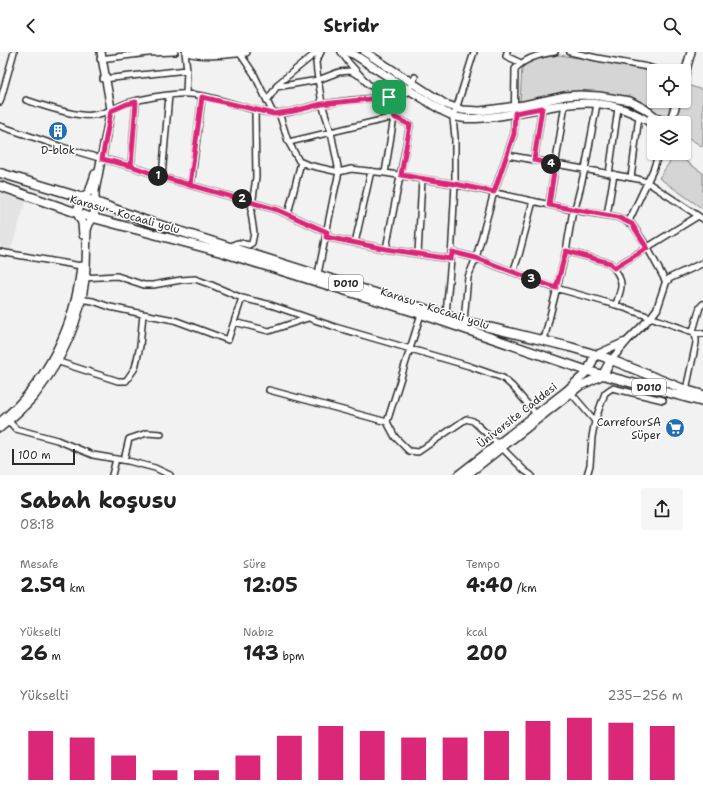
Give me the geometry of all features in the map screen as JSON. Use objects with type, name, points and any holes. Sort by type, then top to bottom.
[{"type":"highway","name":"D010","points":[[0,173],[94,201]]},
{"type":"highway","name":"Karasu - Kocaali yolu","points":[[0,186],[93,218],[221,252],[421,314],[588,371],[703,402]]},
{"type":"highway","points":[[77,213],[82,197]]},
{"type":"highway","points":[[93,218],[94,201]]},
{"type":"highway","name":"Karasu - Kocaali yolu","points":[[94,201],[144,220],[274,262],[318,274],[464,320],[544,340],[611,360],[686,390],[703,395]]},
{"type":"highway","points":[[588,371],[595,355]]},
{"type":"highway","points":[[603,375],[611,360]]},
{"type":"main road","points":[[186,52],[209,55],[246,52]]},
{"type":"main road","points":[[347,52],[355,55],[437,108],[454,112]]},
{"type":"main road","points":[[365,52],[414,80],[461,118],[482,118],[565,96],[580,94],[630,101],[654,116]]},
{"type":"main road","points":[[688,64],[691,52]]},
{"type":"main road","points":[[94,201],[109,111],[100,56]]},
{"type":"main road","points":[[515,109],[542,108],[583,102],[606,104],[639,116],[647,121]]},
{"type":"main road","points":[[82,197],[89,192],[100,159]]},
{"type":"main road","points":[[77,213],[83,227],[81,266],[82,278]]},
{"type":"main road","points":[[0,428],[3,421],[32,390],[55,361],[78,299],[82,278],[87,230],[93,218]]},
{"type":"main road","points":[[564,362],[571,367],[576,374],[571,390]]},
{"type":"main road","name":"Üniversite Caddesi","points":[[458,475],[500,446],[536,414],[571,390],[588,371]]},
{"type":"main road","points":[[467,475],[500,446],[571,390],[603,375]]},
{"type":"street","points":[[0,102],[2,83],[14,52]]},
{"type":"street","points":[[100,56],[175,52]]},
{"type":"street","points":[[186,52],[186,94]]},
{"type":"street","points":[[239,52],[254,74],[267,101],[276,113],[299,161],[339,172],[351,169],[422,178],[494,192],[549,205],[617,217],[632,224],[666,282]]},
{"type":"street","points":[[267,101],[279,83],[317,52]]},
{"type":"street","points":[[318,274],[339,172],[331,132],[322,104],[318,80],[316,62],[321,52]]},
{"type":"street","points":[[341,52],[368,84],[389,97]]},
{"type":"street","points":[[446,314],[452,252],[455,184],[454,112],[474,52]]},
{"type":"street","points":[[464,320],[468,277],[476,258],[494,192],[514,134],[515,70],[521,63],[542,53],[555,52]]},
{"type":"street","points":[[570,52],[647,67]]},
{"type":"street","points":[[507,54],[521,63]]},
{"type":"street","points":[[104,78],[187,70]]},
{"type":"street","points":[[276,87],[318,80],[339,72],[350,70],[360,76]]},
{"type":"street","points":[[26,100],[45,106],[92,116],[127,104],[169,95],[186,94],[255,110],[276,113],[322,104],[396,97],[407,93],[414,80]]},
{"type":"street","points":[[162,177],[169,95]]},
{"type":"street","points":[[190,185],[202,97]]},
{"type":"street","points":[[385,173],[396,97]]},
{"type":"street","points":[[131,166],[136,102]]},
{"type":"street","points":[[549,205],[565,104]]},
{"type":"street","points":[[544,340],[585,169],[597,104]]},
{"type":"street","points":[[534,160],[542,108]]},
{"type":"street","points":[[607,216],[618,108]]},
{"type":"street","points":[[231,247],[234,243],[238,242],[249,245],[252,243],[254,233],[251,213],[256,178],[255,110]]},
{"type":"street","points":[[631,178],[639,116]]},
{"type":"street","points":[[289,142],[394,117],[410,125],[386,249]]},
{"type":"street","points":[[0,126],[22,135],[100,159],[131,166],[162,177],[253,202],[288,214],[326,234],[356,243],[451,259]]},
{"type":"street","points":[[507,155],[555,165],[612,174],[647,182],[701,217],[614,268]]},
{"type":"street","points":[[628,222],[656,160]]},
{"type":"street","points":[[288,214],[301,162]]},
{"type":"street","points":[[356,243],[371,171]]},
{"type":"street","points":[[418,254],[422,178]]},
{"type":"street","points":[[513,272],[533,201]]},
{"type":"street","points":[[566,251],[610,263],[614,268],[622,286],[616,305]]},
{"type":"street","points":[[0,252],[81,266]]},
{"type":"street","points":[[452,252],[476,258],[556,288],[616,305],[703,334]]},
{"type":"street","points":[[611,360],[657,310],[666,282],[674,275],[703,263]]},
{"type":"street","points":[[82,278],[117,276],[144,284],[154,285],[181,280],[195,280],[209,284],[242,298],[271,305],[308,318],[411,348],[503,378],[513,387],[536,414]]},
{"type":"street","points":[[78,299],[174,320],[228,340],[242,298]]},
{"type":"street","points":[[686,390],[696,343],[696,338],[693,331],[700,307],[703,304]]},
{"type":"street","points":[[55,361],[118,381],[126,380],[135,368],[140,346],[143,314]]},
{"type":"street","points":[[386,422],[421,314]]},
{"type":"street","points":[[234,322],[269,331],[308,318]]},
{"type":"street","points":[[595,355],[628,340]]},
{"type":"street","points":[[587,475],[590,465],[592,437],[595,422],[605,393],[612,388],[663,400]]},
{"type":"street","points":[[269,390],[386,422],[395,437],[409,450],[418,452],[466,419],[473,421],[531,475]]},
{"type":"street","points":[[571,390],[595,422]]},
{"type":"street","points":[[3,421],[16,429],[57,440],[94,454],[155,468],[170,475]]},
{"type":"street","points":[[124,460],[129,439],[147,433],[161,434]]},
{"type":"street","points":[[112,475],[116,458]]},
{"type":"shaded area","points":[[559,55],[647,69],[647,107],[636,100],[597,92],[567,91],[520,102],[522,67],[535,60]]},
{"type":"shaded area","points":[[691,86],[703,90],[703,147],[691,139],[691,116],[676,116],[678,108],[691,108]]},
{"type":"shaded area","points":[[649,108],[670,108],[668,115],[657,113]]},
{"type":"shaded area","points":[[671,160],[684,160],[703,173],[703,209],[659,178]]},
{"type":"shaded area","points":[[0,192],[26,201],[11,249],[7,251],[0,249]]},
{"type":"place","name":"D-blok","points":[[58,131]]},
{"type":"place","name":"CarrefourSA Süper","points":[[675,428]]},
{"type":"route","points":[[389,97],[322,104],[274,114],[202,97],[196,151],[190,185],[131,166],[136,102],[111,111],[102,159],[131,166],[162,177],[190,185],[253,202],[278,210],[327,232],[326,237],[386,249],[451,259],[452,252],[476,258],[556,288],[566,251],[610,263],[614,268],[647,248],[632,224],[617,217],[549,205],[555,165],[534,160],[542,108],[515,113],[514,134],[494,192],[401,175],[410,125],[394,117],[396,97],[389,97]]}]
